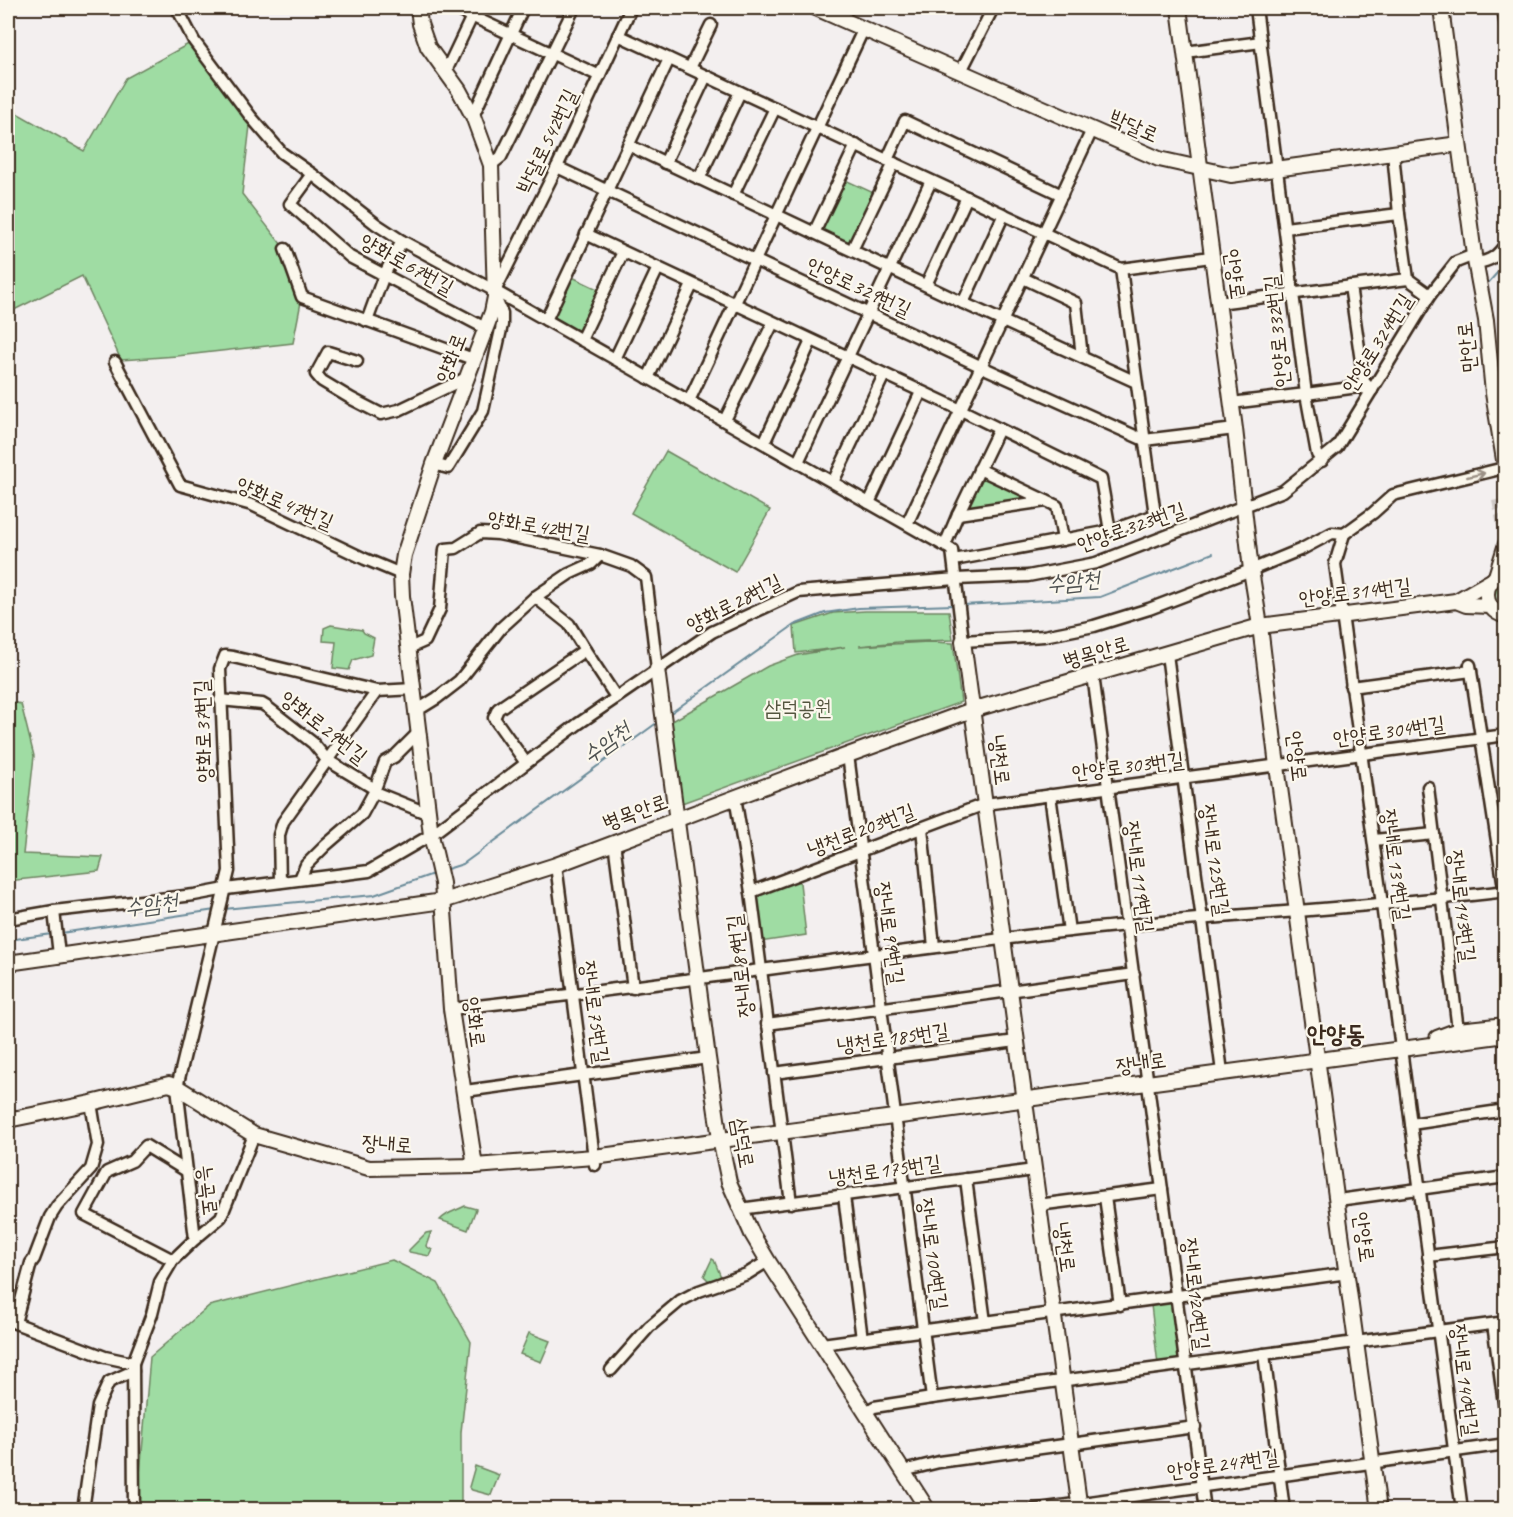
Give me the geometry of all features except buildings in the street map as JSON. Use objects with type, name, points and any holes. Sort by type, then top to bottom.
[{"type":"street","points":[[177,8],[194,41],[251,117],[282,153],[376,224],[495,294],[725,420],[952,550],[963,641],[1044,636],[1094,626],[1149,609],[1251,570],[1302,549],[1332,533],[1344,534]]},
{"type":"street","name":"양화로","points":[[418,8],[420,24],[428,47],[446,71],[473,116],[491,165],[495,294],[485,328],[434,464],[404,555],[401,573],[431,835],[442,883],[451,1009],[475,1166]]},
{"type":"street","points":[[454,8],[474,12],[510,34],[600,76]]},
{"type":"street","points":[[473,116],[523,8]]},
{"type":"street","points":[[491,165],[501,157],[574,8]]},
{"type":"street","name":"박달로542번길","points":[[495,294],[631,8]]},
{"type":"street","name":"박달로","points":[[816,8],[844,13],[864,28],[1159,159],[1199,169],[1231,175],[1459,144]]},
{"type":"street","name":"안양로","points":[[1179,8],[1277,766],[1379,1509]]},
{"type":"street","name":"안양로332번길","points":[[1231,403],[1306,394],[1256,8]]},
{"type":"street","name":"만안로","points":[[1344,534],[1393,495],[1505,470],[1441,8]]},
{"type":"street","points":[[1503,8],[1506,26]]},
{"type":"street","points":[[961,71],[989,9]]},
{"type":"street","points":[[446,71],[474,12]]},
{"type":"street","points":[[690,68],[711,25]]},
{"type":"street","points":[[689,401],[864,28]]},
{"type":"street","points":[[618,35],[1122,269],[1211,257]]},
{"type":"street","points":[[1185,52],[1261,42]]},
{"type":"street","points":[[546,320],[669,58]]},
{"type":"street","points":[[665,163],[706,76]]},
{"type":"street","points":[[699,179],[740,92]]},
{"type":"street","points":[[733,195],[775,108]]},
{"type":"street","points":[[852,250],[905,121],[1062,195]]},
{"type":"street","points":[[907,524],[1092,130]]},
{"type":"street","points":[[628,145],[1136,382]]},
{"type":"street","points":[[814,233],[856,146]]},
{"type":"street","points":[[1393,153],[1408,279],[1430,296]]},
{"type":"street","name":"안양로329번길","points":[[557,167],[982,367],[1144,440]]},
{"type":"street","name":"양화로67번길","points":[[312,174],[290,204],[350,257],[485,328]]},
{"type":"street","points":[[798,462],[931,181]]},
{"type":"street","points":[[926,285],[967,197]]},
{"type":"street","points":[[963,303],[1004,214]]},
{"type":"street","points":[[1285,228],[1399,214]]},
{"type":"street","points":[[586,234],[961,410],[1101,479],[1110,531]]},
{"type":"street","points":[[368,321],[384,275],[402,240]]},
{"type":"street","name":"안양로324번길","points":[[1244,505],[1283,491],[1336,447],[1430,296],[1456,262],[1475,259],[1488,262],[1506,243]]},
{"type":"street","points":[[285,249],[302,297],[473,359]]},
{"type":"street","points":[[581,340],[623,252]]},
{"type":"street","points":[[615,359],[658,268]]},
{"type":"street","points":[[954,560],[1110,531],[1155,515],[1122,269]]},
{"type":"street","points":[[1023,278],[1076,303],[1082,357]]},
{"type":"street","points":[[1218,303],[1408,279]]},
{"type":"street","points":[[648,378],[692,285]]},
{"type":"street","points":[[1350,286],[1364,382],[1372,390]]},
{"type":"street","points":[[434,464],[448,468],[483,411],[502,326],[502,313],[495,294]]},
{"type":"street","points":[[725,420],[773,323]]},
{"type":"street","points":[[764,443],[811,341]]},
{"type":"street","points":[[357,361],[328,351],[316,374],[322,381],[381,414],[399,410],[466,378]]},
{"type":"street","name":"양화로47번길","points":[[115,362],[180,485],[252,505],[364,559],[401,573]]},
{"type":"street","points":[[833,482],[884,375]]},
{"type":"street","points":[[1322,460],[1317,454],[1306,394],[1358,387],[1372,390]]},
{"type":"street","points":[[869,502],[921,392]]},
{"type":"street","points":[[945,545],[999,429]]},
{"type":"street","points":[[1144,440],[1234,429]]},
{"type":"street","points":[[979,469],[1057,507],[1063,540]]},
{"type":"street","points":[[958,514],[1048,501]]},
{"type":"street","name":"안양로323번길","points":[[956,579],[1028,576],[1096,563],[1244,505]]},
{"type":"street","name":"양화로42번길","points":[[408,648],[424,641],[440,609],[445,549],[456,548],[480,532],[600,555],[631,566],[646,577],[657,669]]},
{"type":"street","name":"장내로139번길","points":[[1344,534],[1335,564],[1402,1048]]},
{"type":"street","points":[[1505,618],[1490,606],[1487,589],[1497,577],[1506,544]]},
{"type":"street","points":[[416,711],[459,681],[501,628],[535,597],[569,574],[591,564],[600,555]]},
{"type":"street","points":[[1456,601],[1497,577]]},
{"type":"street","name":"양화로28번길","points":[[8,919],[54,915],[369,871],[431,835],[616,697],[712,632],[798,592],[956,579]]},
{"type":"street","points":[[535,597],[569,624],[616,697]]},
{"type":"street","points":[[1456,601],[1466,605],[1490,606]]},
{"type":"street","name":"안양로314번길","points":[[1260,626],[1456,601]]},
{"type":"street","name":"병목안로","points":[[8,963],[59,949],[215,927],[443,902],[556,865],[848,754],[972,710],[1260,626]]},
{"type":"street","name":"냉천로","points":[[963,641],[1079,1507]]},
{"type":"street","points":[[526,763],[494,718],[498,710],[585,650]]},
{"type":"street","name":"장내로125번길","points":[[1167,654],[1222,1072]]},
{"type":"street","name":"양화로37번길","points":[[215,927],[229,871],[219,675],[225,656],[377,691],[414,689]]},
{"type":"street","points":[[451,1009],[573,996],[1069,931],[1203,917],[1298,913],[1505,894],[1471,668],[1351,687]]},
{"type":"street","name":"삼덕로","points":[[657,669],[708,1058],[720,1140],[729,1182],[768,1261],[928,1509]]},
{"type":"street","name":"장내로119번길","points":[[1093,675],[1125,925],[1149,1084]]},
{"type":"street","points":[[280,882],[280,829],[289,813],[377,691]]},
{"type":"street","name":"양화로29번길","points":[[220,700],[262,704],[313,743],[327,760],[374,790],[429,814]]},
{"type":"street","points":[[300,879],[306,865],[362,814],[385,762],[394,757],[418,733]]},
{"type":"street","name":"안양로304번길","points":[[1277,766],[1506,735]]},
{"type":"street","name":"장내로99번길","points":[[848,754],[894,1116]]},
{"type":"street","name":"안양로303번길","points":[[985,804],[1277,766]]},
{"type":"street","name":"장내로143번길","points":[[1428,787],[1458,1030]]},
{"type":"street","points":[[1050,795],[1069,931]]},
{"type":"street","name":"장내로89번길","points":[[735,797],[751,892],[783,1131]]},
{"type":"street","name":"냉천로203번길","points":[[751,892],[985,804]]},
{"type":"street","points":[[922,828],[934,947]]},
{"type":"street","points":[[1374,840],[1434,834]]},
{"type":"street","points":[[614,842],[633,988]]},
{"type":"street","name":"장내로75번길","points":[[556,865],[594,1161]]},
{"type":"street","points":[[54,915],[59,949]]},
{"type":"street","name":"능곡로","points":[[134,1509],[133,1367],[152,1314],[160,1282],[173,1260],[195,1239],[185,1170],[177,1087],[215,927]]},
{"type":"street","points":[[767,1024],[1134,974]]},
{"type":"street","points":[[1418,1046],[1458,1030],[1506,1025]]},
{"type":"street","name":"장내로","points":[[177,1087],[254,1135],[369,1168],[475,1166],[594,1161],[783,1131],[1506,1035]]},
{"type":"street","name":"냉천로185번길","points":[[774,1073],[1016,1041]]},
{"type":"street","points":[[1418,1046],[1455,1048],[1506,1042]]},
{"type":"street","name":"장내로140번길","points":[[1402,1048],[1418,1188],[1462,1509]]},
{"type":"street","points":[[465,1091],[708,1058]]},
{"type":"street","points":[[8,1120],[168,1084],[177,1087]]},
{"type":"street","name":"장내로120번길","points":[[1149,1084],[1205,1509]]},
{"type":"street","points":[[91,1103],[98,1145],[91,1169],[57,1206],[50,1217],[31,1263],[15,1323],[133,1367]]},
{"type":"street","points":[[1411,1124],[1506,1110]]},
{"type":"street","name":"장내로100번길","points":[[894,1116],[932,1398]]},
{"type":"street","points":[[783,1131],[791,1203]]},
{"type":"street","points":[[195,1239],[221,1217],[254,1135]]},
{"type":"street","points":[[91,1169],[107,1172],[132,1161],[146,1146],[185,1170]]},
{"type":"street","name":"냉천로175번길","points":[[741,1209],[1034,1170]]},
{"type":"street","points":[[107,1172],[84,1214],[173,1260]]},
{"type":"street","points":[[1338,1200],[1506,1177]]},
{"type":"street","points":[[966,1179],[985,1322]]},
{"type":"street","points":[[1038,1205],[1162,1189]]},
{"type":"street","points":[[844,1196],[862,1339]]},
{"type":"street","points":[[1105,1197],[1120,1305]]},
{"type":"street","points":[[1428,1256],[1506,1246]]},
{"type":"street","points":[[611,1370],[649,1327],[680,1301],[699,1291],[747,1274],[768,1261]]},
{"type":"street","points":[[822,1344],[1348,1273]]},
{"type":"street","points":[[866,1412],[874,1407],[932,1398],[1506,1322]]},
{"type":"street","points":[[1493,1324],[1506,1418]]},
{"type":"street","points":[[1264,1354],[1284,1509]]},
{"type":"street","points":[[83,1509],[98,1407],[108,1382],[133,1367]]},
{"type":"street","points":[[903,1471],[939,1462],[1195,1427]]},
{"type":"street","name":"안양로247번길","points":[[1032,1509],[1079,1507],[1202,1486],[1506,1444]]},
{"type":"green space","points":[[194,41],[251,117],[242,194],[285,249],[302,297],[293,343],[121,360],[82,276],[8,313],[8,108],[84,151],[126,78]]},
{"type":"green space","points":[[843,179],[876,194],[852,245],[819,230]]},
{"type":"green space","points":[[570,276],[602,291],[582,336],[550,318]]},
{"type":"green space","points":[[666,451],[770,510],[735,572],[631,513]]},
{"type":"green space","points":[[983,473],[1032,496],[1030,500],[967,508]]},
{"type":"green space","points":[[1505,577],[1505,608],[1499,604],[1494,593],[1495,586]]},
{"type":"green space","name":"삼덕공원","points":[[949,611],[953,640],[859,646],[953,643],[961,702],[682,803],[669,723],[768,666],[798,655],[845,647],[796,653],[794,626],[833,613]]},
{"type":"green space","points":[[331,625],[362,630],[374,638],[371,655],[353,660],[349,670],[333,668],[336,642],[323,641],[324,628]]},
{"type":"green space","points":[[8,703],[21,704],[34,756],[23,854],[103,857],[99,871],[8,881]]},
{"type":"green space","points":[[796,880],[800,883],[806,935],[760,942],[754,897],[757,892]]},
{"type":"green space","points":[[465,1206],[476,1209],[468,1230],[440,1220],[449,1213]]},
{"type":"green space","points":[[431,1232],[426,1246],[432,1250],[429,1256],[409,1252],[426,1233]]},
{"type":"green space","points":[[712,1259],[721,1277],[709,1281],[704,1276]]},
{"type":"green space","points":[[392,1260],[438,1283],[471,1342],[461,1432],[461,1509],[137,1510],[150,1357],[209,1306]]},
{"type":"green space","points":[[1173,1302],[1181,1362],[1158,1365],[1151,1305]]},
{"type":"green space","points":[[529,1333],[550,1341],[541,1362],[520,1354]]},
{"type":"green space","points":[[475,1466],[499,1475],[491,1495],[469,1487]]},
{"type":"waterway","name":"수암천","points":[[1489,282],[1506,263]]},
{"type":"waterway","name":"수암천","points":[[963,605],[1100,597],[1213,553]]},
{"type":"waterway","name":"수암천","points":[[668,715],[794,625],[825,613],[859,608],[955,605]]},
{"type":"waterway","name":"수암천","points":[[444,870],[463,864],[658,722]]},
{"type":"waterway","name":"수암천","points":[[224,909],[374,895],[433,874]]},
{"type":"waterway","name":"수암천","points":[[61,933],[215,910]]},
{"type":"waterway","name":"수암천","points":[[8,940],[52,934]]},
{"type":"tunnel","points":[[1497,500],[1506,547]]},
{"type":"tunnel","points":[[1482,600],[1506,597]]},
{"type":"district","name":"안양동","points":[[1336,1034]]}]
